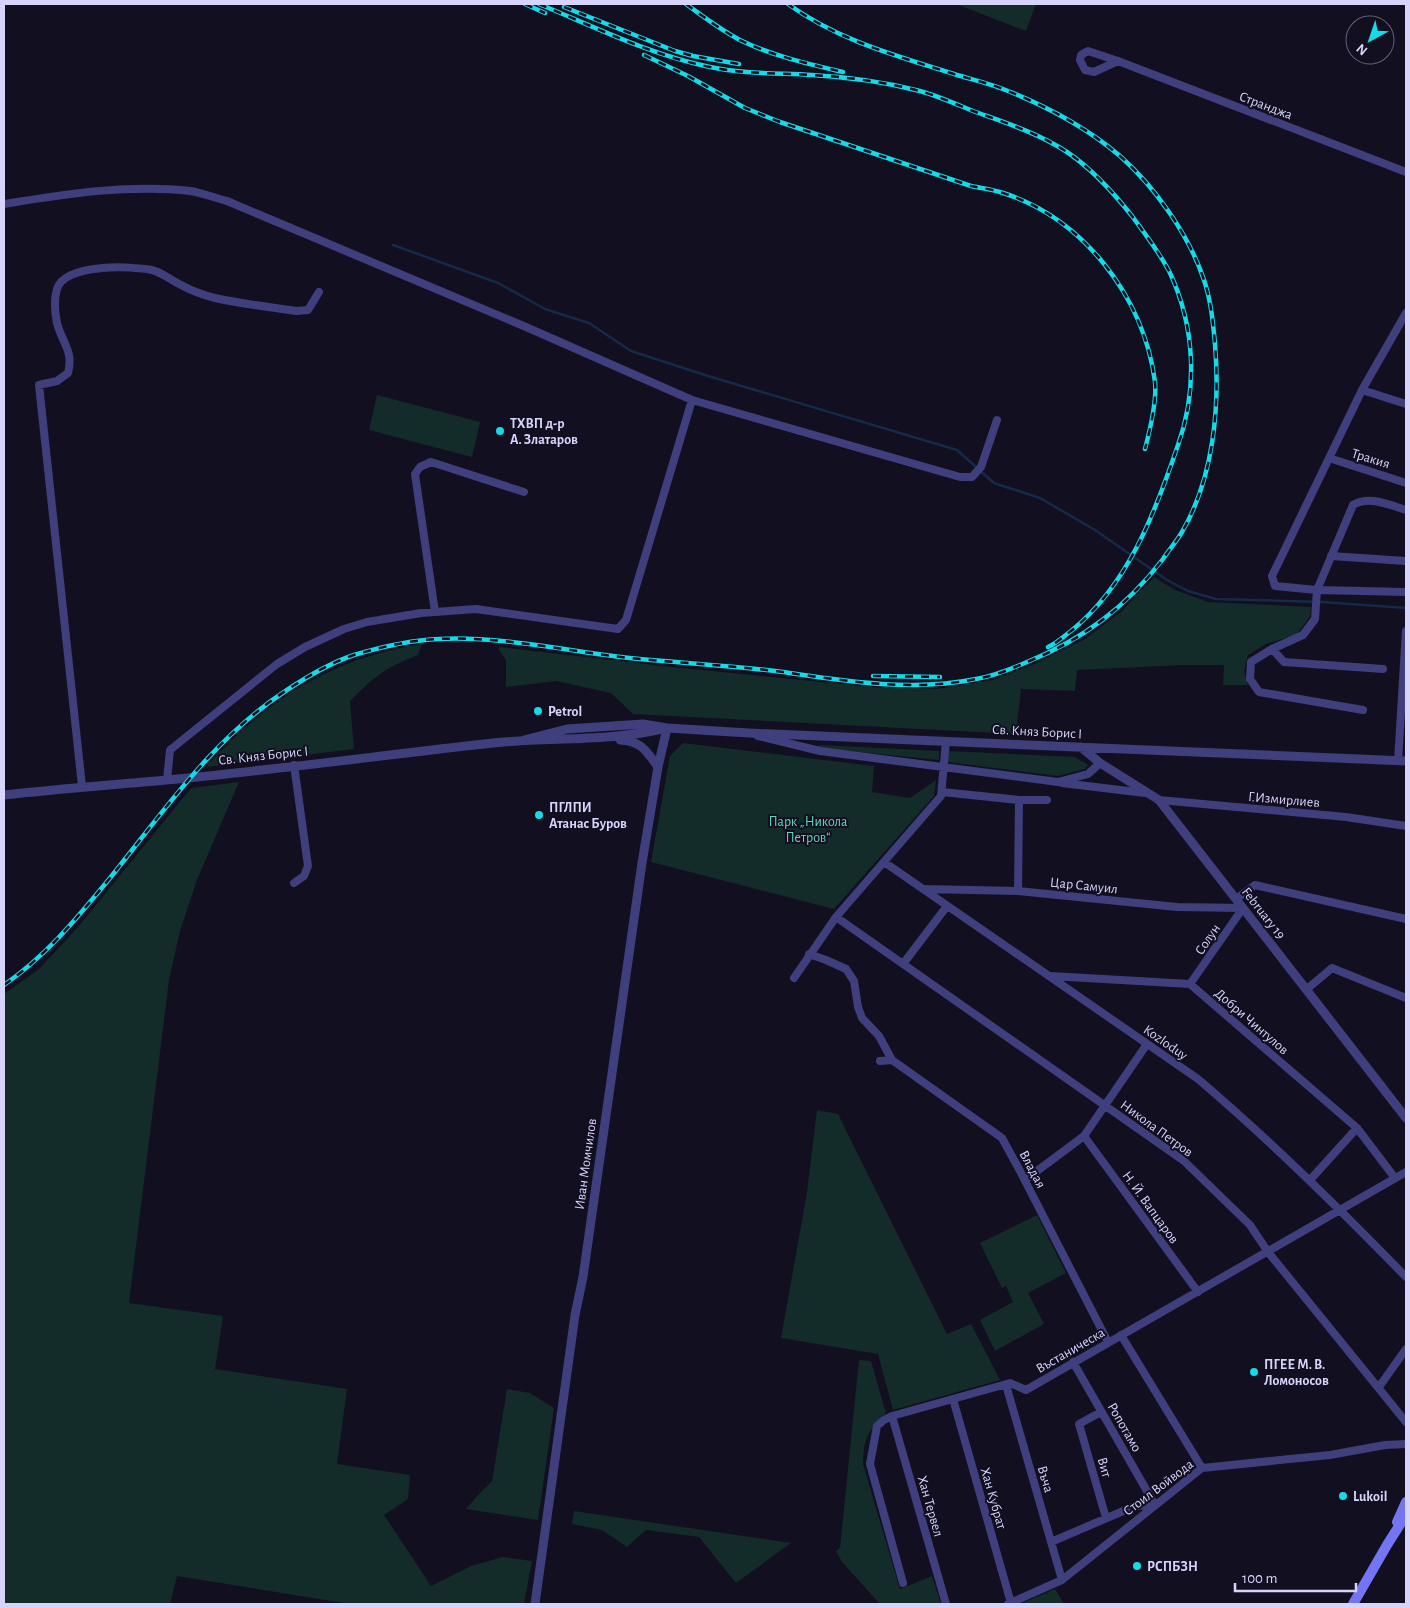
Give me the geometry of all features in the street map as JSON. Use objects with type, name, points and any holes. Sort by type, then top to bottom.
[{"type":"main road","points":[[1387,1545],[1406,1502]]},
{"type":"main road","points":[[1353,1604],[1406,1516]]},
{"type":"street","name":"Странджа","points":[[1118,61],[1406,172]]},
{"type":"street","points":[[4,204],[55,195],[144,188],[192,191],[227,201],[526,327],[692,400],[960,477],[972,477],[980,467],[997,420]]},
{"type":"street","points":[[82,786],[39,385],[57,381],[68,373],[71,364],[70,352],[57,323],[56,304],[58,287],[68,277],[82,271],[100,267],[154,270],[182,286],[213,298],[297,311],[308,310],[319,292]]},
{"type":"street","points":[[1406,313],[1362,390],[1272,576],[1275,586],[1317,590],[1406,592]]},
{"type":"street","points":[[1362,390],[1406,402]]},
{"type":"street","points":[[167,780],[170,750],[277,664],[305,646],[344,629],[367,622],[435,612],[476,609],[618,629],[626,620],[692,400]]},
{"type":"street","name":"Тракия","points":[[1328,458],[1406,482]]},
{"type":"street","points":[[435,612],[415,474],[420,467],[431,462],[524,492]]},
{"type":"street","points":[[1363,710],[1259,692],[1250,679],[1251,662],[1272,649],[1303,635],[1315,619],[1317,590],[1353,505],[1359,502],[1376,501],[1406,510]]},
{"type":"street","points":[[1331,556],[1406,561]]},
{"type":"street","points":[[1402,761],[1406,631]]},
{"type":"street","points":[[1272,649],[1284,662],[1382,669]]},
{"type":"street","name":"Св. Княз Борис I","points":[[524,740],[567,729],[643,724],[667,728],[749,733],[1402,761]]},
{"type":"street","name":"Св. Княз Борис I","points":[[4,795],[82,786],[167,780],[524,740],[600,739],[644,734],[667,728]]},
{"type":"street","name":"Иван Момчилов","points":[[535,1604],[575,1315],[583,1277],[642,864],[658,767],[667,728]]},
{"type":"street","points":[[749,733],[820,751],[1145,792]]},
{"type":"street","points":[[600,739],[636,743],[642,746],[658,767]]},
{"type":"street","points":[[794,978],[836,917],[941,796],[946,741]]},
{"type":"street","name":"February 19","points":[[1080,747],[1100,763],[1159,800],[1406,1118]]},
{"type":"street","points":[[1058,782],[1088,774],[1100,763]]},
{"type":"street","points":[[294,765],[308,866],[304,876],[294,884]]},
{"type":"street","points":[[942,792],[1019,800],[1047,800]]},
{"type":"street","points":[[1018,891],[1019,800]]},
{"type":"street","name":"Г.Измирлиев","points":[[1159,800],[1346,817],[1406,826]]},
{"type":"street","name":"Kozloduy","points":[[884,862],[1198,1079],[1310,1180],[1406,1277]]},
{"type":"street","points":[[1236,899],[1255,885],[1406,919]]},
{"type":"street","name":"Цар Самуил","points":[[922,889],[1018,891],[1177,907],[1243,908]]},
{"type":"street","points":[[903,964],[947,906]]},
{"type":"street","name":"Солун","points":[[1190,984],[1243,908]]},
{"type":"street","name":"Никола Петров","points":[[836,917],[1184,1161],[1250,1225],[1268,1252],[1406,1422]]},
{"type":"street","points":[[809,954],[846,969],[854,982],[858,1007],[862,1018],[879,1036],[892,1060],[880,1061]]},
{"type":"street","points":[[1307,989],[1332,968],[1406,998]]},
{"type":"street","points":[[1049,976],[1190,984]]},
{"type":"street","name":"Добри Чинтулов","points":[[1190,984],[1357,1128],[1395,1178]]},
{"type":"street","points":[[1025,1180],[1084,1136],[1147,1044]]},
{"type":"street","name":"Владая","points":[[892,1060],[1002,1138],[1108,1342]]},
{"type":"street","points":[[1310,1180],[1357,1128]]},
{"type":"street","name":"Н. Й. Вапцаров","points":[[1084,1136],[1198,1292]]},
{"type":"street","name":"Въстаническа","points":[[903,1583],[870,1464],[876,1426],[892,1416],[1010,1383],[1026,1390],[1406,1172]]},
{"type":"street","points":[[1121,1335],[1202,1468]]},
{"type":"street","points":[[1379,1387],[1406,1349]]},
{"type":"street","name":"Ропотамо","points":[[1073,1362],[1155,1505]]},
{"type":"street","name":"Въча","points":[[1006,1385],[1062,1580]]},
{"type":"street","name":"Хан Кубрат","points":[[953,1399],[1010,1604]]},
{"type":"street","name":"Вит","points":[[1101,1412],[1079,1424],[1106,1518]]},
{"type":"street","name":"Хан Тервел","points":[[892,1416],[946,1604]]},
{"type":"street","name":"Стоил Войвода","points":[[1010,1604],[1062,1580],[1202,1468],[1330,1455],[1406,1444]]},
{"type":"street","points":[[1051,1542],[1135,1506],[1155,1505]]},
{"type":"green space","points":[[956,4],[1036,4],[1026,31]]},
{"type":"green space","points":[[377,395],[480,422],[472,457],[369,430]]},
{"type":"green space","points":[[1154,577],[1175,590],[1208,602],[1311,607],[1310,617],[1296,635],[1266,644],[1248,655],[1244,671],[1248,685],[1223,685],[1224,665],[1077,670],[1075,691],[1021,689],[1016,734],[633,714],[611,693],[556,681],[506,687],[506,660],[499,650],[499,647],[871,687],[937,689],[993,680],[1037,663],[1085,639],[1121,612]]},
{"type":"green space","points":[[422,644],[418,655],[397,664],[381,674],[366,685],[350,701],[354,749],[206,767],[252,721],[277,702],[303,686],[330,671],[359,660]]},
{"type":"green space","name":"Парк „Никола Петров“","points":[[683,743],[874,766],[872,792],[910,798],[936,780],[934,796],[834,909],[651,862],[670,756]]},
{"type":"green space","points":[[819,745],[939,751],[939,760],[820,748]]},
{"type":"green space","points":[[948,751],[1075,757],[1088,765],[1085,769],[1058,776],[947,762]]},
{"type":"green space","points":[[239,782],[197,880],[180,931],[169,980],[129,1303],[223,1316],[215,1369],[347,1389],[337,1464],[410,1475],[408,1499],[384,1515],[431,1586],[471,1566],[503,1557],[532,1561],[524,1604],[350,1604],[177,1576],[170,1604],[4,1604],[4,994],[39,969],[78,927],[191,788]]},
{"type":"green space","points":[[817,1110],[838,1114],[947,1334],[971,1324],[1000,1380],[893,1410],[878,1354],[781,1338],[807,1192]]},
{"type":"green space","points":[[1037,1215],[1066,1273],[1028,1293],[1044,1324],[995,1351],[980,1320],[1013,1302],[1006,1286],[1002,1288],[980,1243]]},
{"type":"green space","points":[[859,1360],[871,1361],[886,1413],[868,1436],[864,1448],[863,1464],[900,1589],[932,1576],[941,1604],[880,1604],[842,1562],[836,1551],[840,1548]]},
{"type":"green space","points":[[507,1389],[530,1393],[554,1408],[538,1520],[466,1509],[492,1481]]},
{"type":"green space","points":[[574,1511],[791,1543],[736,1583],[699,1537],[646,1530],[627,1547],[602,1530],[572,1524]]},
{"type":"green space","points":[[1055,1589],[1064,1604],[1020,1604]]},
{"type":"waterway","points":[[393,245],[498,283],[545,309],[589,323],[631,351],[708,376],[957,450],[994,483],[1040,498],[1095,530],[1167,580],[1188,591],[1216,599],[1322,602],[1406,608]]},
{"type":"railway","points":[[525,4],[545,13]]},
{"type":"railway","points":[[539,4],[644,48],[688,62],[748,72],[853,79],[893,85],[933,95],[1022,129],[1056,145],[1094,173],[1132,216],[1162,258],[1170,273],[1185,315],[1191,358],[1189,402],[1178,445],[1160,496],[1124,570],[1091,613],[1071,631],[1048,647]]},
{"type":"railway","points":[[686,4],[713,24],[742,41],[791,59],[843,72]]},
{"type":"railway","points":[[4,985],[34,961],[73,922],[170,801],[213,752],[261,709],[287,690],[319,670],[345,658],[406,642],[462,639],[530,644],[621,657],[763,670],[855,682],[903,685],[952,683],[983,678],[1002,672],[1067,643],[1119,607],[1163,559],[1182,532],[1193,511],[1201,488],[1208,465],[1212,441],[1216,392],[1214,336],[1204,280],[1198,263],[1170,213],[1146,182],[1120,156],[1094,136],[1067,119],[1038,104],[989,84],[891,54],[848,38],[807,17],[788,4]]},
{"type":"railway","points":[[564,7],[675,51],[739,64]]},
{"type":"railway","points":[[644,55],[688,76],[745,108],[780,122],[971,186],[1000,192],[1030,204],[1058,220],[1083,241],[1104,264],[1123,291],[1138,320],[1149,350],[1155,382],[1154,407],[1145,449]]},
{"type":"railway","points":[[873,676],[940,677]]},
{"type":"place","name":"ТХВП д-р А. Златаров","points":[[500,431]]},
{"type":"place","name":"Petrol","points":[[538,711]]},
{"type":"place","name":"ПГЛПИ Атанас Буров","points":[[539,815]]},
{"type":"place","name":"ПГЕЕ М. В. Ломоносов","points":[[1254,1372]]},
{"type":"place","name":"Lukoil","points":[[1343,1496]]},
{"type":"place","name":"РСПБЗН","points":[[1137,1566]]}]
